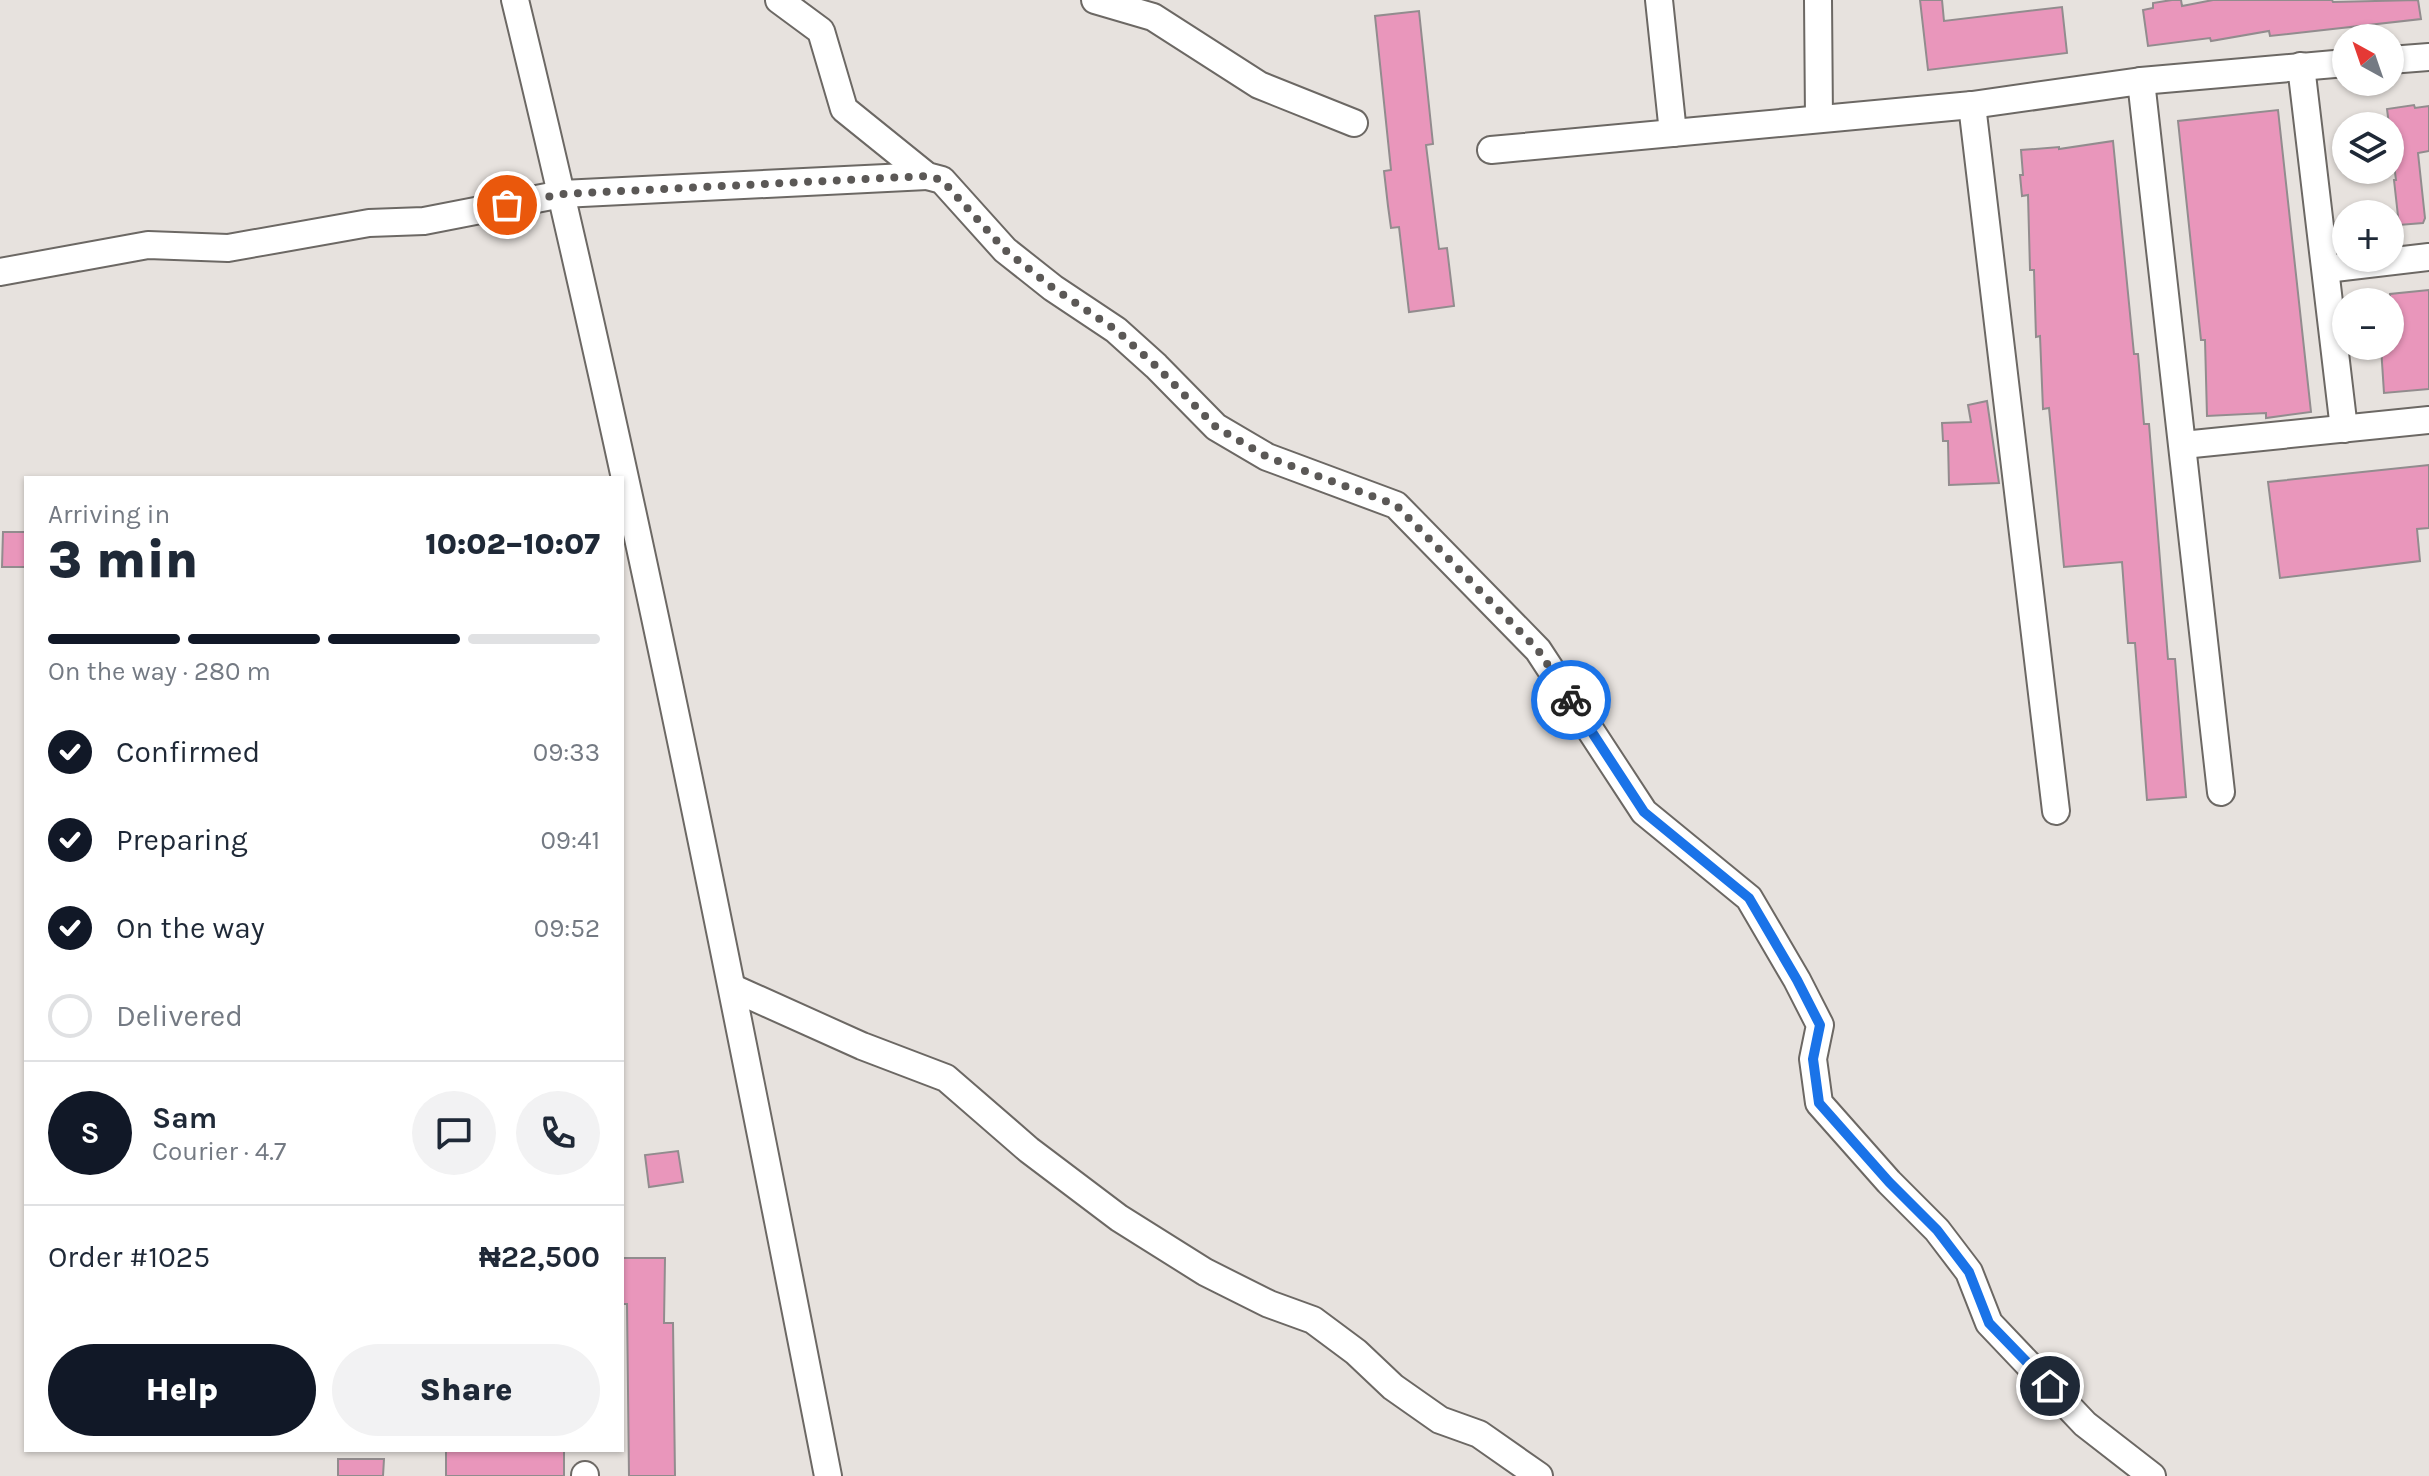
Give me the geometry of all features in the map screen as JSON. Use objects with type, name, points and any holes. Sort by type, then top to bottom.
[{"type":"street","points":[[515,0],[562,194],[623,476]]},
{"type":"street","points":[[779,0],[821,31],[844,109],[927,176]]},
{"type":"street","points":[[1095,0],[1153,17],[1259,85],[1354,123]]},
{"type":"street","points":[[1659,0],[1673,133]]},
{"type":"street","points":[[1818,0],[1819,119]]},
{"type":"street","points":[[2404,59],[2429,57]]},
{"type":"street","points":[[1491,150],[1972,105],[2141,81],[2332,64]]},
{"type":"street","points":[[2301,66],[2344,429]]},
{"type":"street","points":[[2141,81],[2221,792]]},
{"type":"street","points":[[1972,105],[2056,811]]},
{"type":"street","points":[[0,272],[148,245],[228,248],[369,223],[424,221],[562,194],[927,176],[942,180],[1005,250],[1053,288],[1116,330],[1216,427],[1267,457],[1396,505],[1538,650],[1644,812],[1749,898],[1820,1025],[1813,1059],[1819,1103],[1889,1182],[1937,1230],[1969,1272],[1989,1323],[2085,1424],[2152,1476]]},
{"type":"street","points":[[2326,269],[2429,257]]},
{"type":"street","points":[[2183,445],[2429,420]]},
{"type":"street","points":[[624,482],[733,988],[828,1476]]},
{"type":"street","points":[[733,988],[862,1046],[946,1078],[1029,1150],[1119,1218],[1205,1272],[1269,1304],[1313,1320],[1356,1352],[1404,1396],[1440,1420],[1479,1434],[1539,1476]]},
{"type":"building","points":[[1920,0],[1942,0],[1944,21],[2062,7],[2067,53],[1928,70]]},
{"type":"building","points":[[2181,0],[2182,6],[2213,0],[2418,0],[2421,19],[2377,24],[2332,24],[2332,29],[2270,36],[2269,31],[2211,41],[2210,38],[2148,46],[2143,10],[2153,8],[2153,3]]},
{"type":"building","points":[[1419,11],[1433,144],[1426,145],[1439,249],[1447,248],[1454,306],[1409,312],[1399,227],[1391,228],[1388,206],[1384,171],[1391,170],[1375,16]]},
{"type":"building","points":[[2429,106],[2429,151],[2418,153],[2423,223],[2404,225],[2404,200],[2396,200],[2394,184],[2404,184],[2404,112],[2387,112],[2387,109]]},
{"type":"building","points":[[2278,110],[2311,412],[2266,418],[2266,413],[2207,416],[2205,340],[2201,340],[2178,121]]},
{"type":"building","points":[[2113,141],[2134,354],[2138,354],[2144,424],[2149,424],[2168,659],[2175,659],[2186,797],[2147,800],[2135,643],[2128,643],[2122,562],[2064,567],[2049,408],[2043,409],[2040,336],[2036,337],[2028,195],[2022,196],[2021,150],[2059,149]]},
{"type":"building","points":[[2429,290],[2429,389],[2384,393],[2382,360],[2404,360],[2404,293]]},
{"type":"building","points":[[1987,401],[1999,483],[1949,485],[1948,441],[1943,441],[1942,423],[1971,422],[1968,405]]},
{"type":"building","points":[[2429,465],[2429,528],[2417,529],[2420,561],[2280,578],[2268,482]]},
{"type":"building","points":[[3,532],[24,532],[24,567],[2,567]]},
{"type":"building","points":[[678,1151],[683,1182],[649,1187],[645,1155]]},
{"type":"building","points":[[624,1258],[665,1258],[664,1323],[673,1323],[675,1476],[629,1476],[627,1304],[624,1304]]},
{"type":"building","points":[[446,1452],[564,1452],[564,1476],[446,1476]]},
{"type":"building","points":[[338,1459],[384,1459],[383,1476],[338,1476]]},
{"type":"way so far","points":[[507,205],[562,194],[927,176],[942,180],[1005,250],[1053,288],[1116,330],[1216,427],[1267,457],[1396,505],[1538,650],[1571,700]]},
{"type":"route","points":[[1571,700],[1644,812],[1749,898],[1820,1025],[1813,1059],[1819,1103],[1889,1182],[1937,1230],[1969,1272],[1989,1323],[2050,1386]]}]
